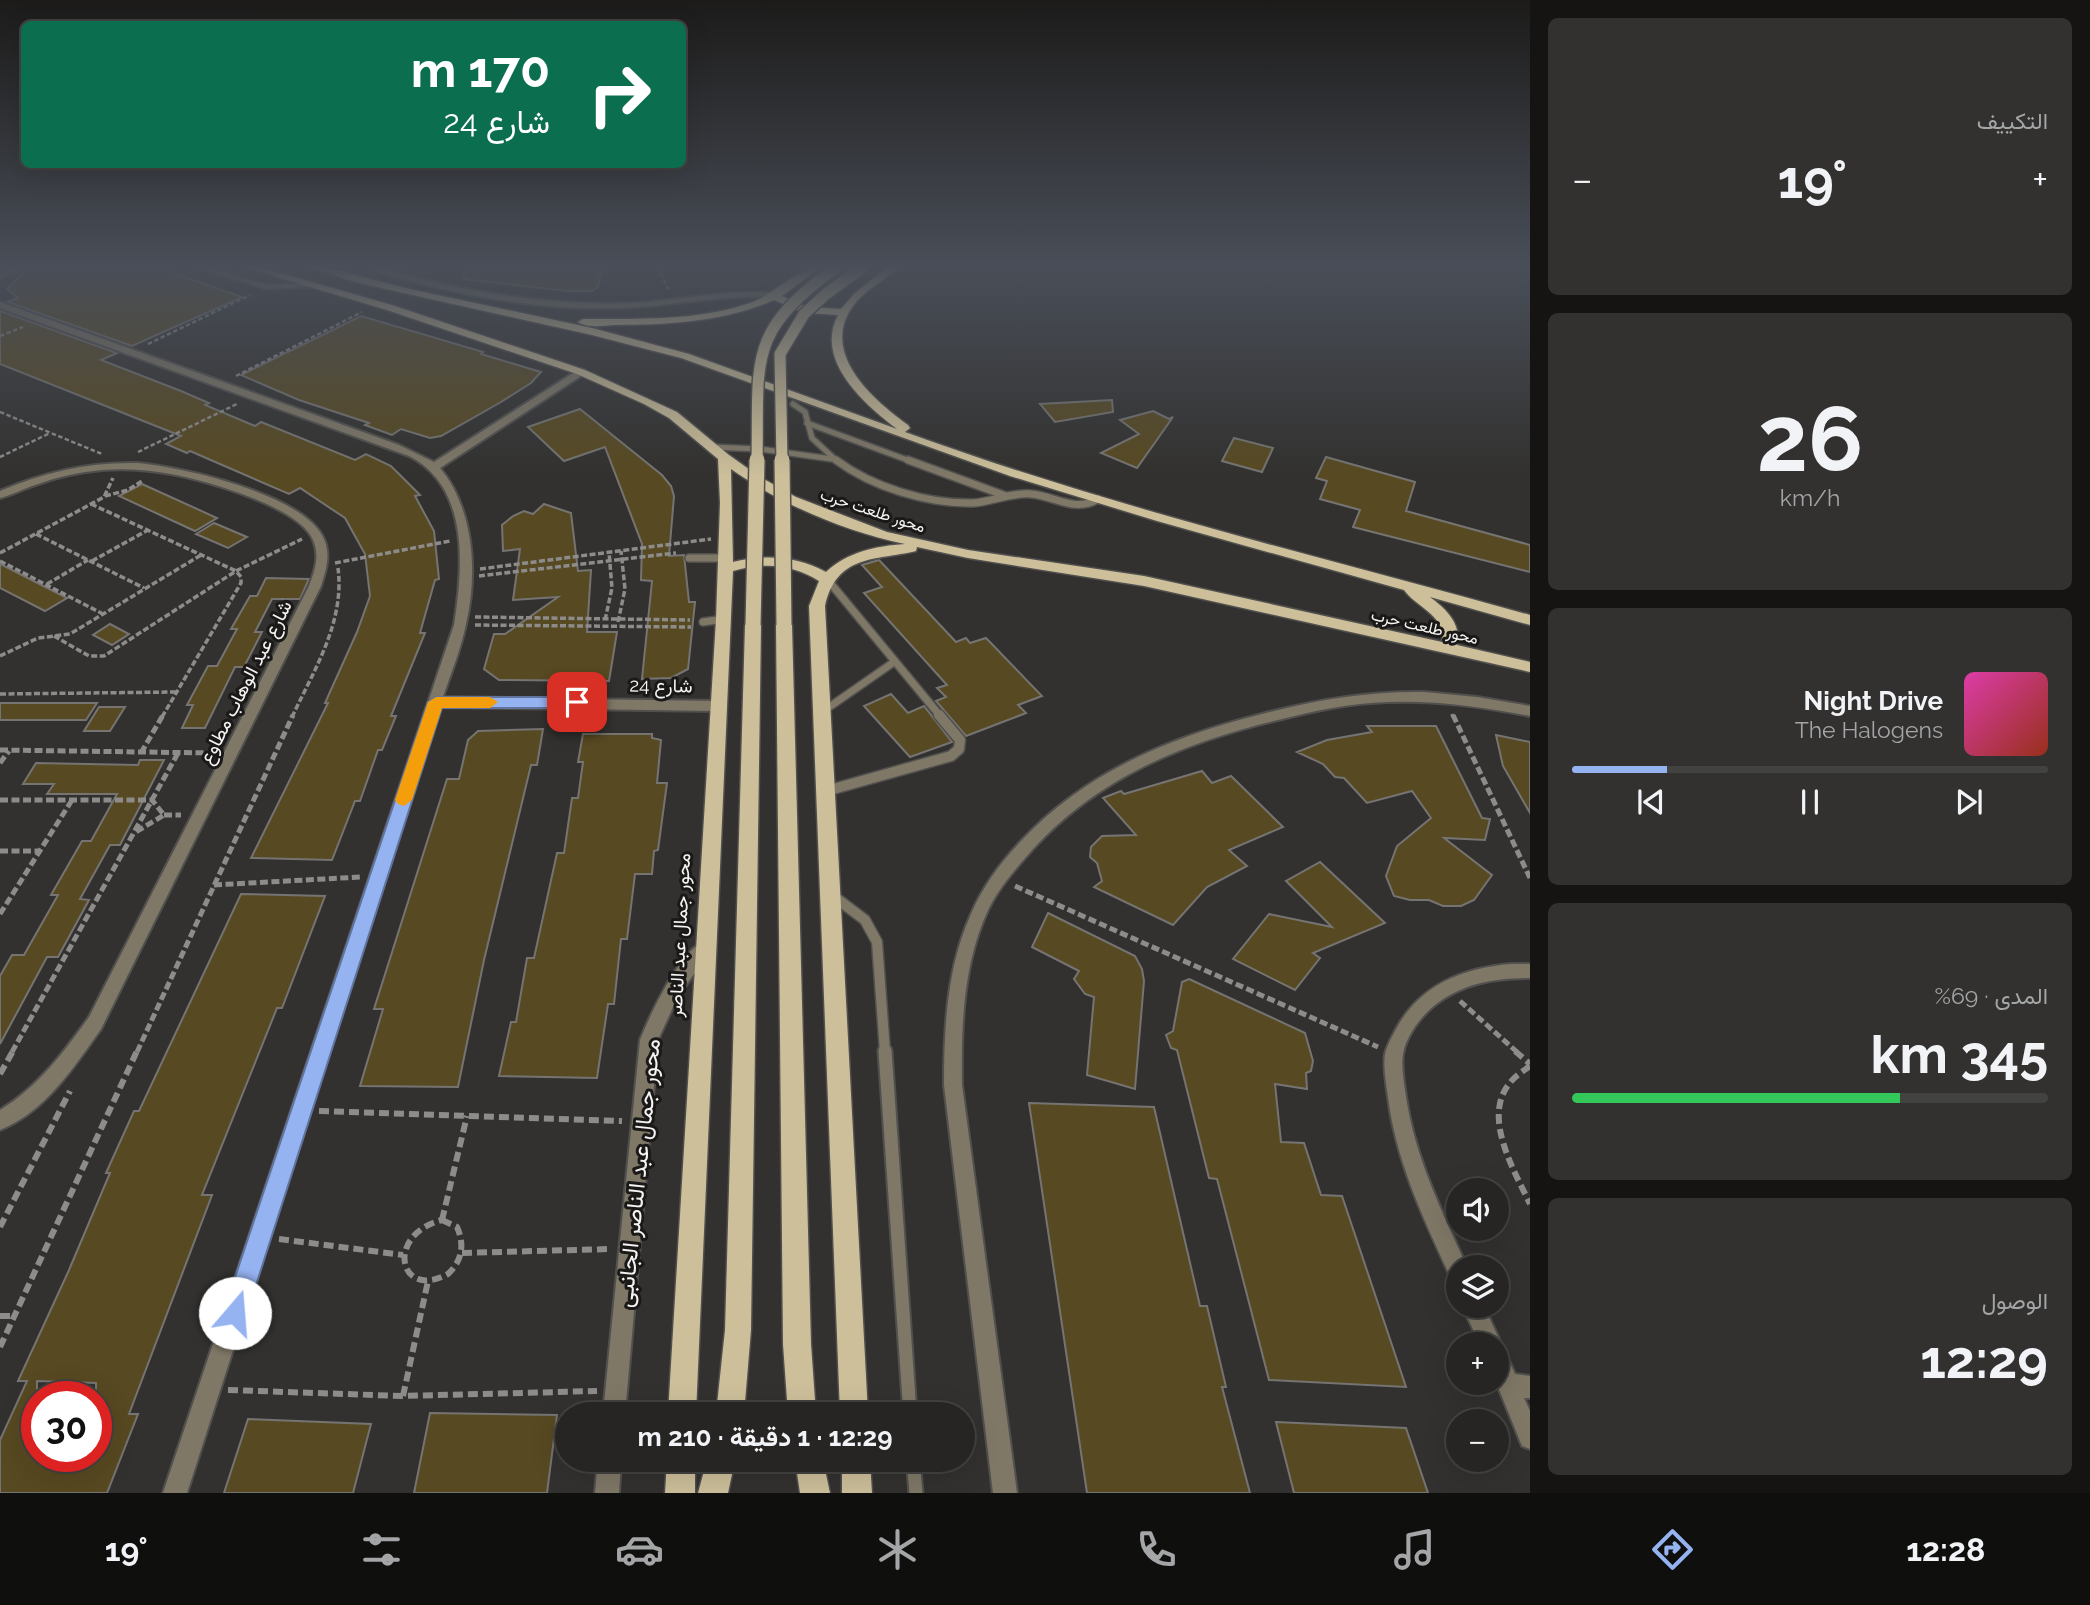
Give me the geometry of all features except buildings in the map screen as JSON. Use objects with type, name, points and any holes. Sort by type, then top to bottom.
[{"type":"main road","name":"محور طلعت حرب","points":[[476,337],[581,372],[648,401],[673,415],[718,453],[764,485],[824,514],[883,535],[936,548],[1144,581],[1530,667]]},
{"type":"main road","name":"محور طلعت حرب","points":[[610,337],[725,368],[940,449],[1098,499],[1530,620]]},
{"type":"main road","points":[[731,1402],[737,1330],[759,371],[762,346],[766,337]]},
{"type":"main road","points":[[787,337],[780,354],[783,625],[797,1330],[801,1402]]},
{"type":"main road","points":[[838,337],[839,351],[854,384],[888,417],[940,449]]},
{"type":"main road","name":"محور جمال عبد الناصر","points":[[683,1402],[717,706],[713,621],[725,555],[718,453]]},
{"type":"main road","points":[[852,1402],[817,606],[821,588],[844,564],[871,552],[886,549],[936,548]]},
{"type":"main road","points":[[725,555],[751,562],[779,561],[806,567],[827,579]]},
{"type":"main road","points":[[1404,585],[1443,615],[1451,629],[1448,649]]},
{"type":"main road","points":[[680,1493],[681,1472]]},
{"type":"main road","points":[[713,1493],[719,1472]]},
{"type":"main road","points":[[812,1472],[816,1493]]},
{"type":"main road","points":[[856,1472],[857,1493]]},
{"type":"street","points":[[88,337],[399,449],[434,467],[447,483],[458,505],[463,539],[461,621],[175,1493]]},
{"type":"street","points":[[434,467],[581,372]]},
{"type":"street","points":[[0,495],[37,479],[105,467],[184,471],[292,511],[315,533],[323,550],[323,571]]},
{"type":"street","name":"شارع عبد الوهاب مطاوع","points":[[0,1121],[37,1097],[51,1084],[95,1023],[323,571]]},
{"type":"street","points":[[1005,1493],[953,1085],[952,1024],[964,957],[976,921],[998,879],[1034,836],[1074,800],[1131,763],[1180,742],[1234,725],[1330,702],[1387,697],[1444,697],[1530,711]]},
{"type":"street","name":"شارع 24","points":[[436,702],[717,706]]},
{"type":"street","name":"محور جمال عبد الناصر الجانبى","points":[[615,1402],[649,1040],[659,1011],[672,988],[705,948]]},
{"type":"street","points":[[1451,1255],[1420,1188],[1400,1117],[1393,1054],[1405,1026],[1426,1000],[1445,987],[1472,977],[1530,971]]},
{"type":"street","points":[[1509,1372],[1520,1386],[1530,1438]]},
{"type":"street","points":[[607,1493],[609,1472]]},
{"type":"lane","points":[[793,404],[805,412],[813,440],[832,459],[874,481],[941,500],[974,503],[1007,496],[1035,494],[1080,506],[1091,504],[1098,499]]},
{"type":"lane","points":[[807,423],[1007,496]]},
{"type":"lane","points":[[718,453],[760,449],[832,459]]},
{"type":"lane","points":[[688,555],[725,555]]},
{"type":"lane","points":[[826,791],[951,756],[959,749],[960,740],[827,579]]},
{"type":"lane","points":[[822,712],[894,662]]},
{"type":"lane","points":[[830,894],[863,916],[870,924],[877,942],[909,1402]]},
{"type":"lane","points":[[914,1472],[916,1493]]},
{"type":"path","points":[[131,352],[163,337]]},
{"type":"path","points":[[219,384],[313,337]]},
{"type":"path","points":[[105,467],[254,396]]},
{"type":"path","points":[[0,412],[101,452],[105,467],[104,497]]},
{"type":"path","points":[[0,457],[50,433]]},
{"type":"path","points":[[0,553],[104,497],[128,490],[162,468]]},
{"type":"path","points":[[91,504],[236,571],[241,577],[241,583],[141,753]]},
{"type":"path","points":[[46,584],[148,530]]},
{"type":"path","points":[[54,636],[89,656],[104,656],[236,571],[315,533]]},
{"type":"path","points":[[36,534],[145,589]]},
{"type":"path","points":[[323,571],[337,562],[463,539]]},
{"type":"path","points":[[464,574],[621,551],[725,555]]},
{"type":"path","points":[[618,624],[625,589],[621,551]]},
{"type":"path","points":[[604,624],[612,588],[609,552]]},
{"type":"path","points":[[0,656],[38,638],[70,634],[201,555]]},
{"type":"path","points":[[464,574],[533,570],[622,558],[688,555]]},
{"type":"path","points":[[0,561],[103,614]]},
{"type":"path","points":[[0,1347],[330,635],[339,612],[342,589],[337,562]]},
{"type":"path","points":[[533,562],[533,570]]},
{"type":"path","points":[[461,621],[618,624],[693,620],[696,623],[693,628],[618,624]]},
{"type":"path","points":[[0,694],[176,692]]},
{"type":"path","points":[[1444,697],[1530,878]]},
{"type":"path","points":[[0,750],[230,753]]},
{"type":"path","points":[[0,763],[9,751]]},
{"type":"path","points":[[0,1074],[178,753]]},
{"type":"path","points":[[0,800],[152,800]]},
{"type":"path","points":[[0,914],[72,800]]},
{"type":"path","points":[[133,833],[164,815],[152,800]]},
{"type":"path","points":[[0,852],[40,850]]},
{"type":"path","points":[[214,885],[379,876]]},
{"type":"path","points":[[998,879],[1393,1054]]},
{"type":"path","points":[[1445,987],[1530,1065],[1506,1087],[1500,1120],[1501,1140],[1530,1204]]},
{"type":"path","points":[[0,1227],[75,1080]]},
{"type":"path","points":[[301,1111],[642,1121]]},
{"type":"path","points":[[442,1220],[467,1116]]},
{"type":"path","points":[[442,1220],[457,1227],[463,1244],[461,1253],[449,1273],[428,1281],[420,1280],[407,1271],[404,1255],[410,1237],[417,1229],[442,1220]]},
{"type":"path","points":[[260,1236],[404,1255]]},
{"type":"path","points":[[461,1253],[629,1249]]},
{"type":"path","points":[[403,1396],[428,1281]]},
{"type":"path","points":[[0,1316],[14,1316]]},
{"type":"path","points":[[209,1390],[403,1396],[616,1391]]},
{"type":"slow traffic","points":[[404,800],[436,702],[490,702]]},
{"type":"route","points":[[235,1313],[436,702],[577,702]]}]
